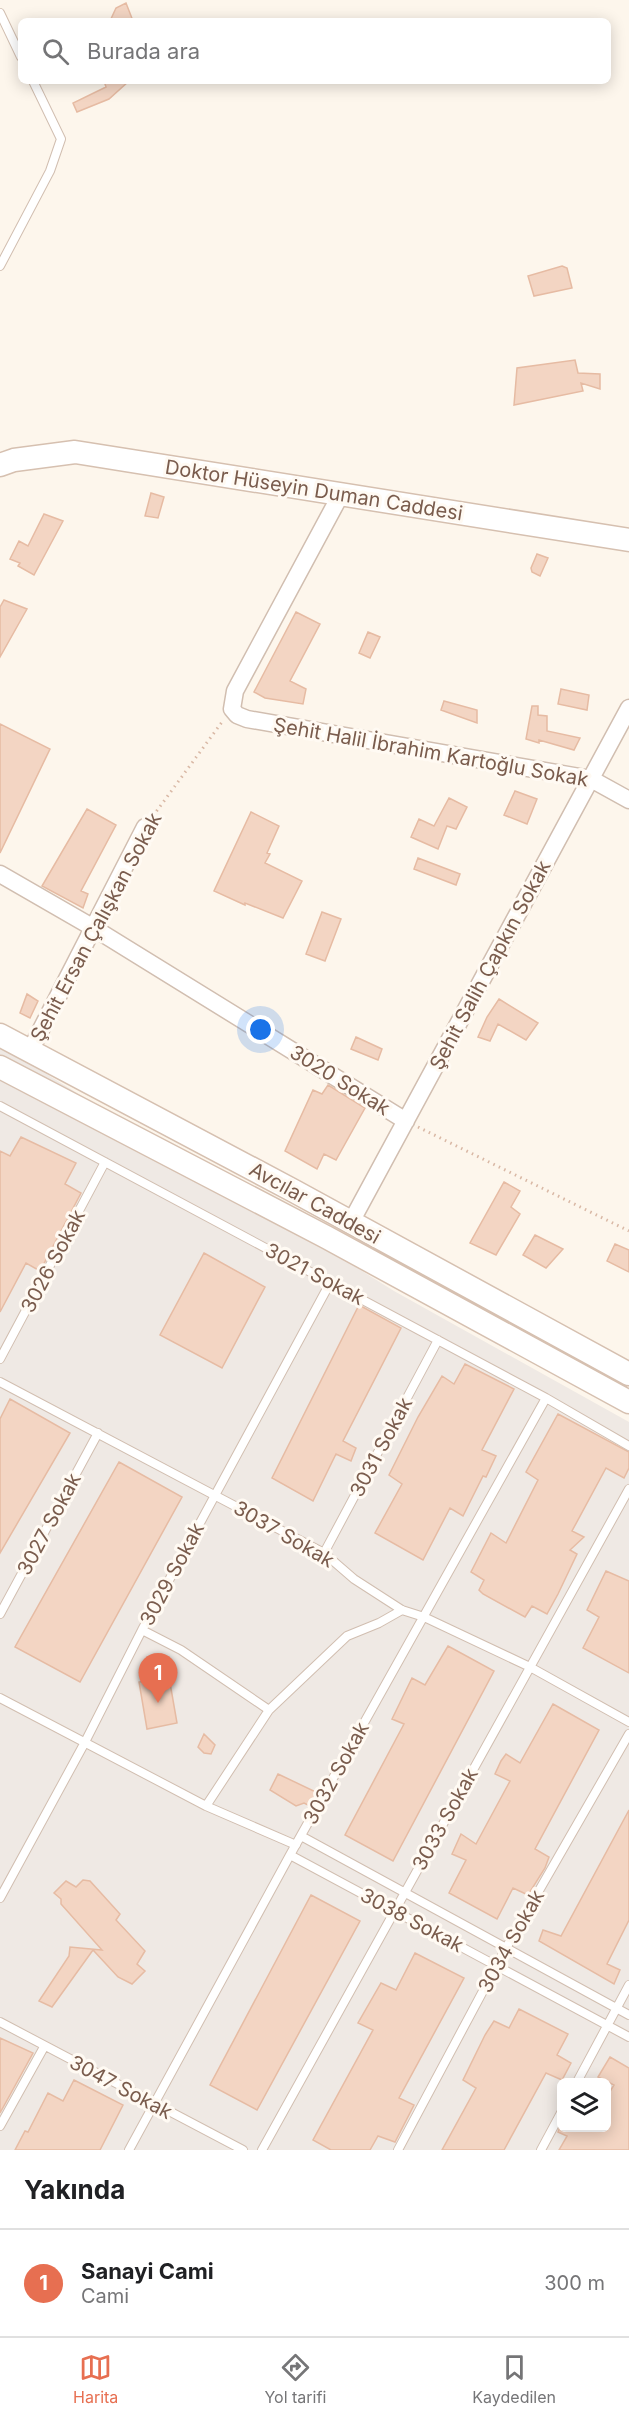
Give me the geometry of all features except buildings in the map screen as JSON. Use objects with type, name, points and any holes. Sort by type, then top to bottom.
[{"type":"main road","name":"Doktor Hüseyin Duman Caddesi","points":[[0,465],[14,460],[75,453],[629,540]]},
{"type":"main road","name":"Avcılar Caddesi","points":[[0,1035],[351,1222],[629,1374]]},
{"type":"main road","name":"Avcılar Caddesi","points":[[0,1067],[326,1237],[629,1402]]},
{"type":"street","points":[[232,709],[235,691],[341,494]]},
{"type":"street","name":"Şehit Salih Çapkın Sokak","points":[[351,1222],[629,708]]},
{"type":"street","name":"Şehit Halil İbrahim Kartoğlu Sokak","points":[[232,709],[237,715],[248,719],[591,779],[629,800]]},
{"type":"street","name":"Şehit Ersan Çalışkan Sokak","points":[[30,1051],[145,827]]},
{"type":"street","name":"3020 Sokak","points":[[0,874],[92,927],[406,1121]]},
{"type":"lane","points":[[0,13],[18,51]]},
{"type":"lane","points":[[0,266],[50,171],[61,139],[34,84]]},
{"type":"lane","name":"3021 Sokak","points":[[1,1108],[546,1398],[629,1446]]},
{"type":"lane","name":"3026 Sokak","points":[[0,1359],[105,1162]]},
{"type":"lane","name":"3029 Sokak","points":[[0,1898],[330,1283]]},
{"type":"lane","name":"3031 Sokak","points":[[324,1553],[438,1340]]},
{"type":"lane","name":"3037 Sokak","points":[[0,1382],[324,1553],[354,1579],[402,1610],[424,1617],[530,1667],[629,1722]]},
{"type":"lane","name":"3032 Sokak","points":[[129,2150],[290,1855],[546,1398]]},
{"type":"lane","name":"3027 Sokak","points":[[0,1614],[98,1433]]},
{"type":"lane","name":"3033 Sokak","points":[[262,2150],[629,1489]]},
{"type":"lane","points":[[206,1806],[268,1710],[347,1636],[379,1623],[402,1610]]},
{"type":"lane","points":[[142,1630],[181,1650],[268,1710]]},
{"type":"lane","points":[[0,1698],[206,1806],[296,1845]]},
{"type":"lane","name":"3034 Sokak","points":[[398,2150],[496,1965],[629,1734]]},
{"type":"lane","name":"3038 Sokak","points":[[301,1836],[629,2014]]},
{"type":"lane","name":"3038 Sokak","points":[[290,1855],[629,2037]]},
{"type":"lane","points":[[579,2078],[629,1985]]},
{"type":"lane","name":"3047 Sokak","points":[[0,2022],[243,2150]]},
{"type":"lane","points":[[0,2126],[44,2047]]},
{"type":"lane","points":[[541,2150],[557,2119]]},
{"type":"path","name":"Şehit Ersan Çalışkan Sokak","points":[[145,827],[232,709]]},
{"type":"path","name":"3020 Sokak","points":[[406,1121],[629,1231]]},
{"type":"shaded area","points":[[0,1045],[394,1291],[629,1422],[629,2150],[0,2150]]},
{"type":"place","name":"Sanayi Cami","points":[[158,1703]]}]
